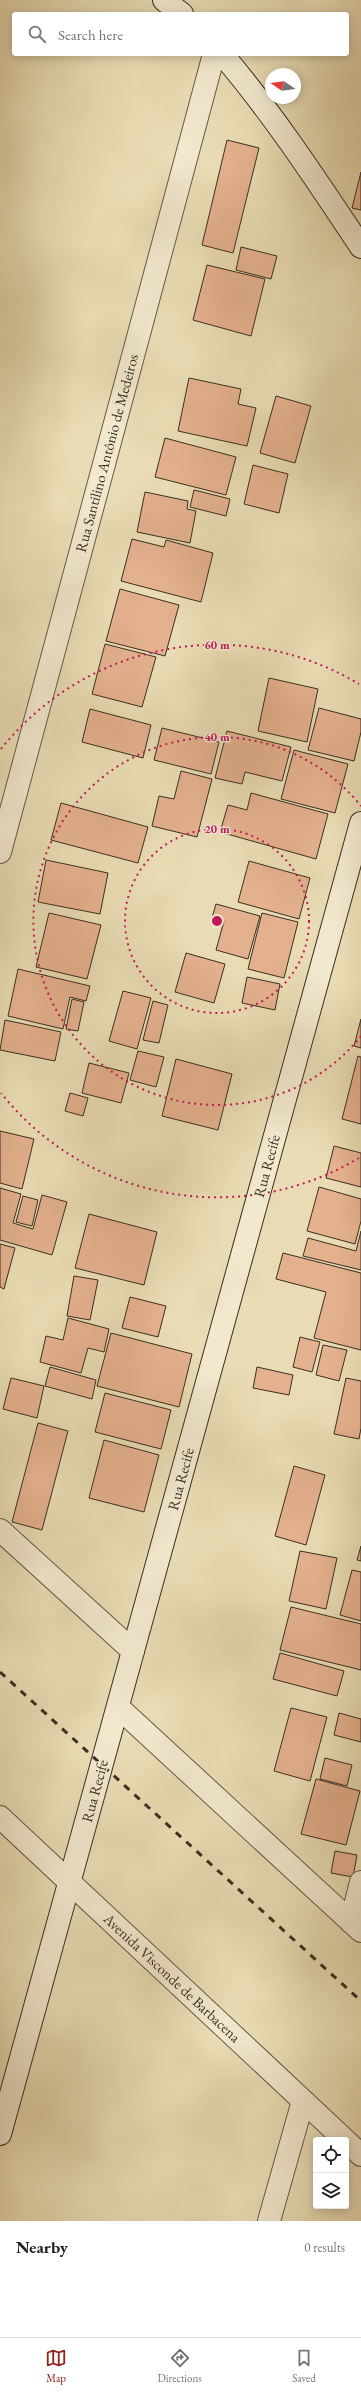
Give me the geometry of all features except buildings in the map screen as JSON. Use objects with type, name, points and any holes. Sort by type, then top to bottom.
[{"type":"street","points":[[164,0],[179,12]]},
{"type":"street","name":"Rua Santilino Antônio de Medeiros","points":[[0,852],[213,56]]},
{"type":"street","points":[[224,56],[255,92],[287,136],[361,247]]},
{"type":"street","name":"Rua Recife","points":[[0,2134],[361,823]]},
{"type":"street","points":[[0,1530],[133,1651]]},
{"type":"street","points":[[118,1707],[356,1926]]},
{"type":"street","name":"Avenida Visconde de Barbacena","points":[[0,1817],[341,2137]]},
{"type":"street","points":[[356,1926],[361,1882]]},
{"type":"street","points":[[269,2221],[302,2100]]},
{"type":"street","name":"Avenida Visconde de Barbacena","points":[[349,2144],[361,2155]]},
{"type":"railway","points":[[0,1672],[361,2001]]}]
